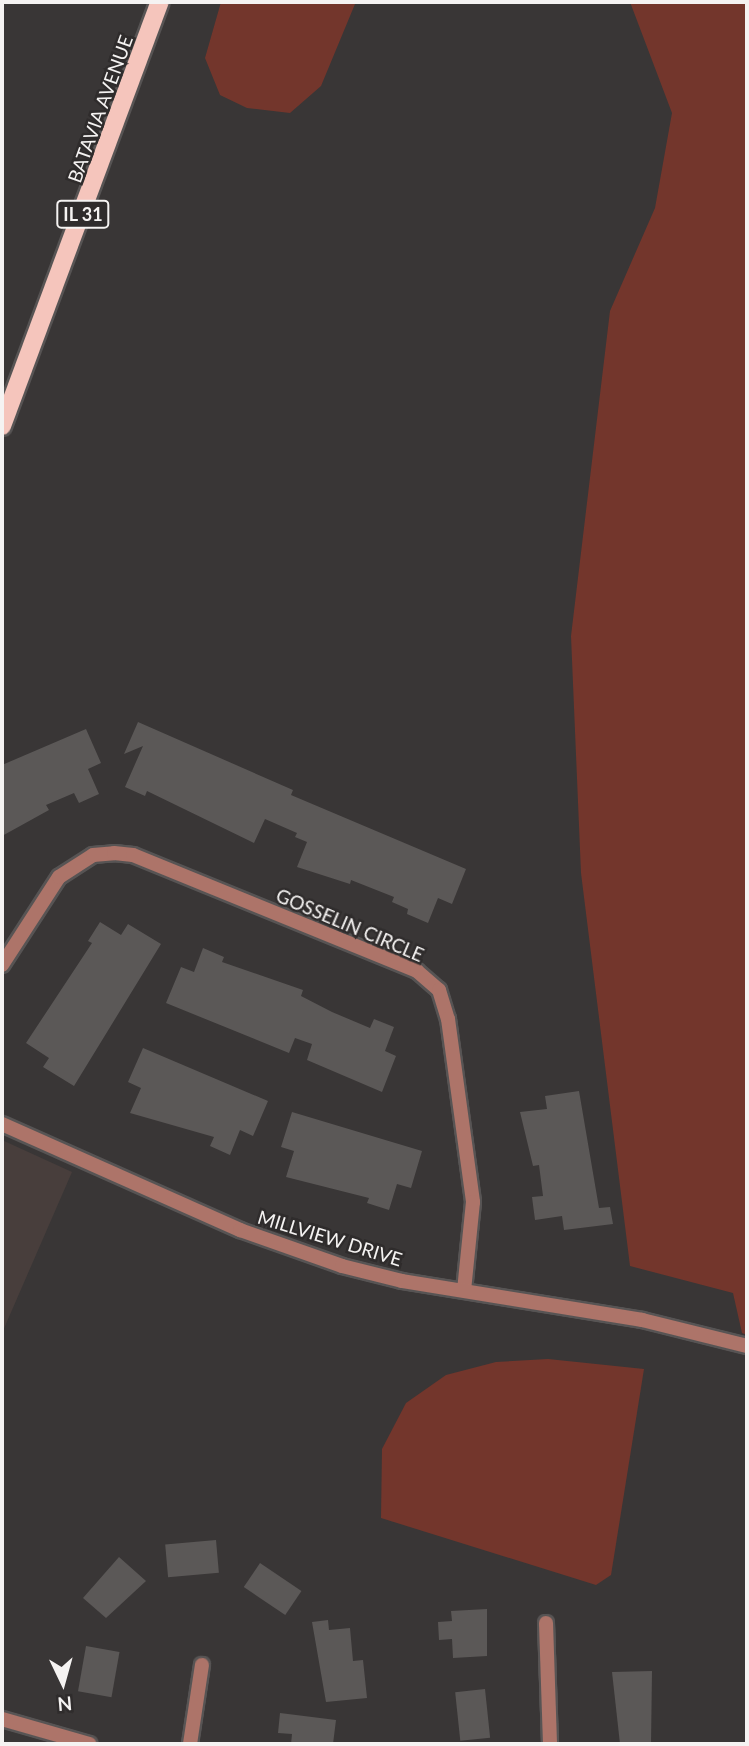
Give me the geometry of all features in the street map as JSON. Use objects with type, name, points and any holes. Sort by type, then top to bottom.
[{"type":"main road","name":"BATAVIA AVENUE","points":[[2,426],[160,2]]},
{"type":"street","name":"GOSSELIN CIRCLE","points":[[2,965],[59,877],[93,855],[114,853],[133,855],[417,971],[439,990],[448,1019],[473,1202],[464,1291]]},
{"type":"street","name":"MILLVIEW DRIVE","points":[[2,1124],[291,1250],[402,1281],[642,1320],[747,1346]]},
{"type":"street","points":[[545,1623],[550,1744]]},
{"type":"street","points":[[190,1744],[202,1665]]},
{"type":"street","points":[[2,1719],[89,1744]]},
{"type":"shaded area","points":[[221,2],[363,2],[355,4],[321,86],[290,113],[247,108],[220,95],[205,58]]},
{"type":"shaded area","points":[[630,2],[747,2],[747,1335],[742,1333],[733,1293],[630,1266],[581,873],[571,636],[610,311],[655,208],[672,113]]},
{"type":"shaded area","points":[[2,1140],[72,1172],[2,1333]]},
{"type":"shaded area","points":[[548,1359],[644,1369],[611,1575],[596,1585],[381,1518],[382,1449],[406,1403],[446,1375],[496,1362]]},
{"type":"building","points":[[138,722],[293,790],[291,795],[466,869],[452,904],[438,898],[428,923],[407,914],[408,909],[392,902],[394,897],[351,880],[350,884],[297,867],[307,842],[295,837],[297,833],[265,819],[254,843],[147,791],[145,796],[125,787],[143,746],[124,754]]},
{"type":"building","points":[[86,729],[101,763],[88,769],[99,794],[79,803],[74,793],[46,805],[49,810],[2,836],[2,765]]},
{"type":"building","points":[[100,922],[121,935],[128,924],[161,944],[74,1086],[43,1067],[49,1058],[26,1043],[92,943],[88,941]]},
{"type":"building","points":[[203,948],[224,957],[222,962],[303,990],[301,996],[370,1028],[374,1019],[394,1027],[385,1051],[396,1056],[382,1092],[307,1060],[312,1044],[295,1038],[289,1053],[166,1003],[181,967],[194,972]]},
{"type":"building","points":[[143,1048],[268,1101],[253,1136],[240,1130],[230,1155],[210,1146],[214,1137],[130,1113],[141,1088],[128,1082]]},
{"type":"building","points":[[579,1091],[599,1208],[610,1207],[613,1224],[564,1230],[562,1216],[535,1220],[532,1197],[543,1196],[539,1165],[533,1166],[520,1112],[547,1109],[545,1096]]},
{"type":"building","points":[[292,1112],[422,1151],[411,1188],[397,1184],[389,1210],[367,1203],[369,1198],[286,1177],[294,1151],[281,1147]]},
{"type":"building","points":[[216,1540],[219,1573],[168,1577],[165,1544]]},
{"type":"building","points":[[119,1557],[146,1581],[106,1618],[83,1598]]},
{"type":"building","points":[[260,1563],[301,1591],[285,1615],[244,1587]]},
{"type":"building","points":[[487,1609],[487,1656],[453,1658],[452,1639],[439,1640],[438,1622],[452,1621],[451,1611]]},
{"type":"building","points":[[328,1620],[329,1630],[350,1628],[353,1661],[363,1660],[367,1698],[326,1702],[312,1622]]},
{"type":"building","points":[[86,1646],[119,1652],[111,1697],[78,1691]]},
{"type":"building","points":[[652,1671],[651,1744],[620,1744],[612,1672]]},
{"type":"building","points":[[485,1689],[490,1738],[460,1741],[455,1692]]},
{"type":"building","points":[[280,1713],[336,1720],[333,1744],[291,1744],[292,1734],[278,1733]]}]
